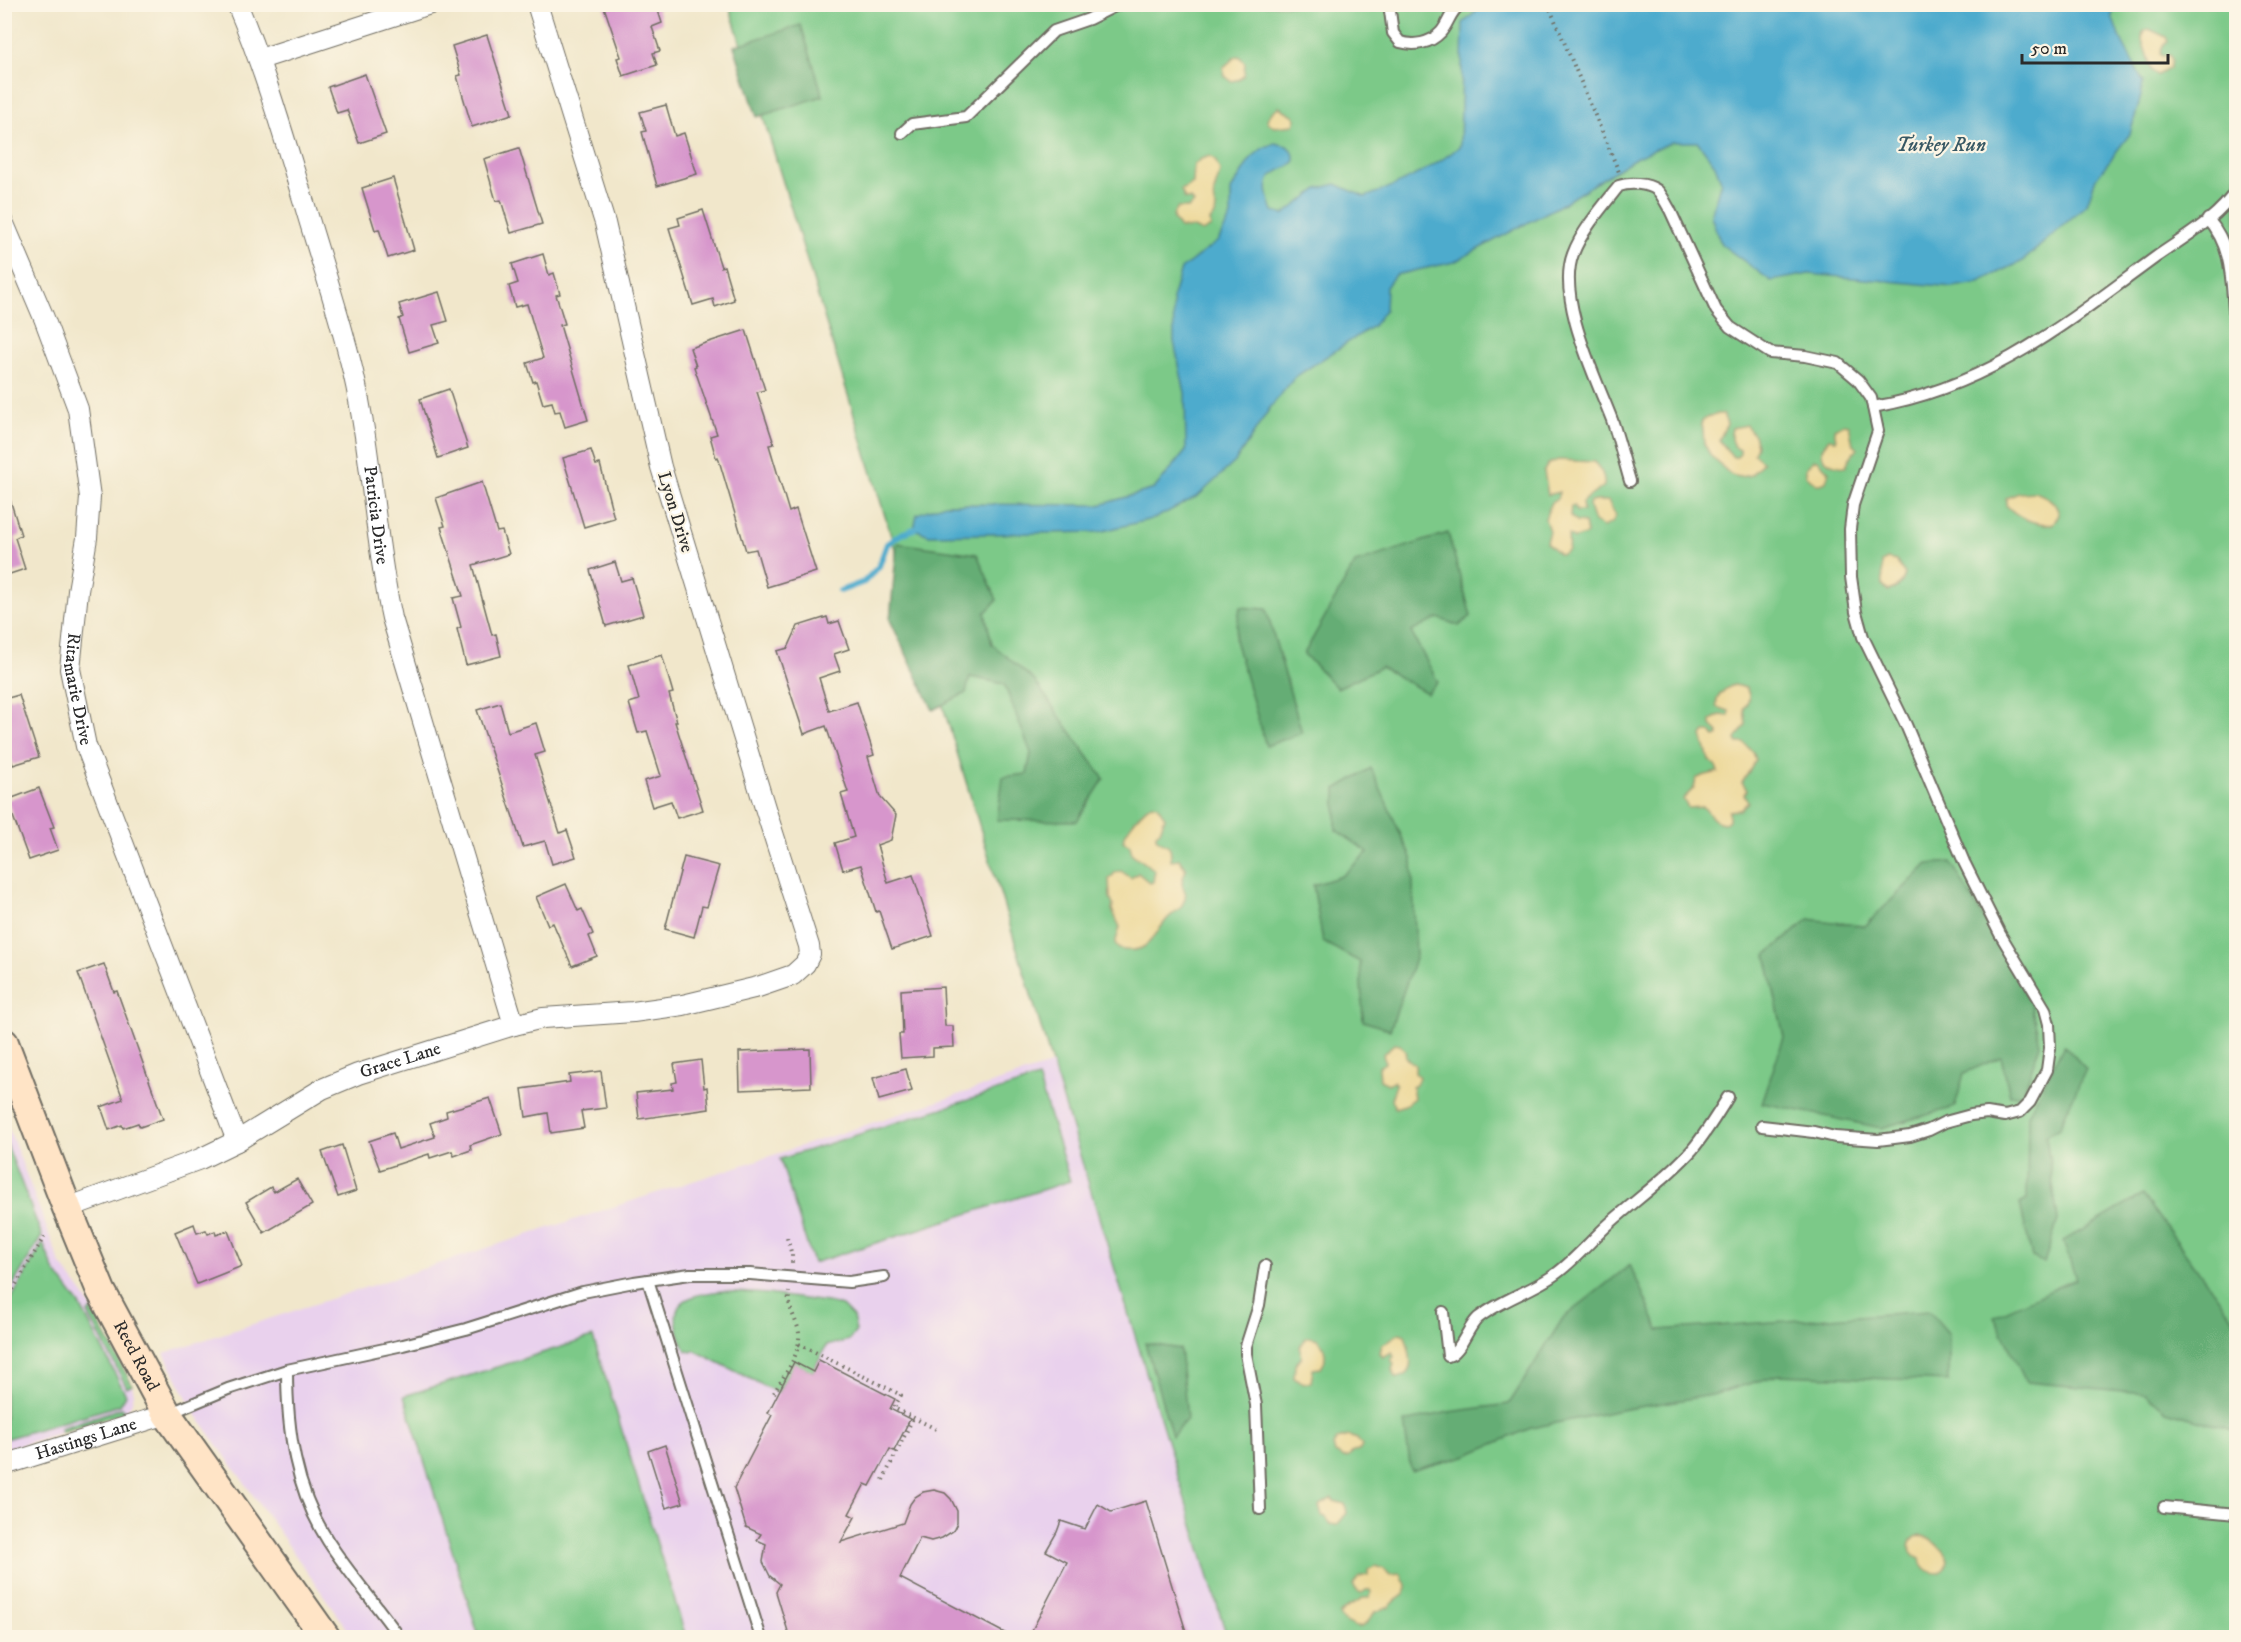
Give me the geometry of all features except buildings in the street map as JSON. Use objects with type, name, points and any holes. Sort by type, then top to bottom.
[{"type":"main road","name":"Reed Road","points":[[4,1043],[101,1291],[167,1414],[326,1638]]},
{"type":"street","name":"Patricia Drive","points":[[237,4],[260,59],[341,324],[363,426],[382,574],[392,618],[514,1025]]},
{"type":"street","points":[[260,59],[430,4]]},
{"type":"street","name":"Lyon Drive","points":[[537,4],[605,223],[661,467],[809,946],[810,954],[805,964],[792,975],[758,987]]},
{"type":"street","name":"Ritamarie Drive","points":[[4,224],[44,318],[78,409],[90,497],[70,669],[86,746],[237,1141]]},
{"type":"street","name":"Grace Lane","points":[[67,1208],[166,1173],[237,1141],[292,1106],[331,1085],[358,1074],[543,1018],[633,1012],[682,1005],[758,987]]},
{"type":"street","name":"Hastings Lane","points":[[4,1465],[167,1414]]},
{"type":"lane","points":[[902,133],[912,124],[966,117],[1054,31],[1089,19],[1119,4]]},
{"type":"lane","points":[[1389,4],[1393,33],[1400,42],[1413,45],[1441,32],[1455,8],[1461,4]]},
{"type":"lane","points":[[1630,481],[1613,423],[1589,364],[1572,303],[1568,273],[1573,254],[1585,233],[1619,186],[1624,184],[1649,187],[1661,196],[1670,210],[1716,310],[1730,327],[1770,353],[1805,356],[1838,363],[1865,389],[1873,407],[1878,431],[1853,505],[1850,529],[1851,577],[1856,612],[1863,637],[1906,725],[1964,862],[2000,934],[2045,1009],[2049,1024],[2050,1048],[2047,1070],[2030,1102],[2020,1112],[2005,1116],[1987,1113],[1971,1115],[1910,1136],[1857,1140],[1762,1126]]},
{"type":"lane","points":[[1873,407],[1917,399],[1974,377],[2017,354],[2067,322],[2208,219],[2236,190]]},
{"type":"lane","points":[[2208,219],[2223,239],[2228,256],[2236,327]]},
{"type":"lane","points":[[1443,1312],[1448,1356],[1458,1351],[1468,1328],[1478,1319],[1508,1299],[1556,1274],[1582,1252],[1608,1225],[1676,1165],[1698,1141],[1728,1097]]},
{"type":"lane","points":[[1260,1509],[1256,1405],[1246,1346],[1259,1305],[1264,1266]]},
{"type":"lane","points":[[167,1414],[228,1389],[287,1370],[466,1329],[584,1292],[690,1274],[750,1274],[849,1282],[884,1277]]},
{"type":"lane","points":[[648,1280],[761,1638]]},
{"type":"lane","points":[[287,1370],[288,1421],[297,1470],[309,1505],[328,1541],[399,1638]]},
{"type":"lane","points":[[2164,1507],[2236,1514]]},
{"type":"path","points":[[1548,4],[1624,184]]},
{"type":"path","points":[[4,1305],[45,1235]]},
{"type":"path","points":[[787,1238],[792,1255],[792,1266]]},
{"type":"path","points":[[774,1393],[800,1344],[799,1331],[789,1305],[789,1288]]},
{"type":"path","points":[[800,1344],[901,1395],[894,1408],[938,1430]]},
{"type":"path","points":[[883,1480],[913,1418]]},
{"type":"shaded area","points":[[1053,1064],[1227,1637],[353,1637],[193,1410],[164,1353]]},
{"type":"shaded area","points":[[4,1116],[60,1263],[86,1298],[132,1385],[134,1394],[131,1405],[123,1413],[5,1450]]},
{"type":"green space","points":[[729,5],[2236,5],[2236,1637],[1227,1637]]},
{"type":"green space","points":[[801,25],[823,96],[757,117],[734,46]]},
{"type":"green space","points":[[1448,533],[1471,616],[1459,626],[1438,618],[1411,632],[1438,682],[1427,693],[1381,667],[1337,688],[1304,654],[1355,563]]},
{"type":"green space","points":[[897,543],[977,554],[997,600],[985,613],[992,644],[1034,680],[1104,779],[1077,821],[997,820],[1003,777],[1027,774],[1031,753],[1004,684],[970,677],[966,693],[933,710],[890,620]]},
{"type":"green space","points":[[1240,607],[1266,609],[1302,733],[1266,746],[1235,640]]},
{"type":"green space","points":[[1371,768],[1412,860],[1416,956],[1390,1030],[1363,1021],[1360,962],[1323,942],[1313,885],[1342,876],[1368,852],[1336,830],[1336,789]]},
{"type":"green space","points":[[1951,862],[2030,1001],[2040,1044],[2023,1095],[2010,1095],[2001,1057],[1964,1073],[1955,1107],[1881,1128],[1762,1103],[1784,1037],[1766,955],[1809,919],[1865,926],[1928,864]]},
{"type":"green space","points":[[2064,1045],[2086,1069],[2059,1128],[2046,1136],[2058,1220],[2044,1263],[2032,1257],[2020,1204],[2027,1200],[2028,1115]]},
{"type":"green space","points":[[1038,1078],[1070,1181],[813,1263],[780,1159]]},
{"type":"green space","points":[[5,1140],[42,1236],[4,1299]]},
{"type":"green space","points":[[2143,1195],[2236,1322],[2236,1431],[2166,1411],[2145,1393],[2026,1382],[1994,1316],[2076,1279],[2063,1241]]},
{"type":"green space","points":[[43,1243],[54,1270],[80,1305],[126,1395],[120,1405],[5,1439],[5,1310]]},
{"type":"green space","points":[[1630,1265],[1659,1330],[1929,1311],[1949,1334],[1949,1381],[1778,1375],[1712,1395],[1531,1428],[1465,1456],[1411,1471],[1404,1422],[1449,1412],[1509,1404],[1563,1318]]},
{"type":"green space","points":[[722,1291],[767,1294],[842,1306],[853,1317],[856,1331],[849,1340],[826,1346],[813,1372],[794,1363],[778,1393],[694,1350],[686,1351],[676,1324],[679,1306],[694,1296]]},
{"type":"green space","points":[[92,1310],[132,1385],[127,1388],[88,1313]]},
{"type":"green space","points":[[593,1337],[686,1637],[479,1637],[404,1396]]},
{"type":"green space","points":[[1145,1343],[1180,1349],[1187,1419],[1172,1436]]},
{"type":"green space","points":[[122,1408],[123,1413],[61,1432],[60,1428]]},
{"type":"sand","points":[[2149,29],[2166,37],[2168,42],[2163,45],[2160,54],[2170,55],[2172,60],[2170,68],[2158,75],[2152,71],[2142,40],[2143,32]]},
{"type":"sand","points":[[1239,56],[1245,63],[1244,75],[1231,81],[1225,76],[1223,68]]},
{"type":"sand","points":[[1279,107],[1293,115],[1296,119],[1294,125],[1274,127],[1269,123],[1267,119]]},
{"type":"sand","points":[[1210,156],[1215,160],[1220,171],[1213,199],[1216,208],[1215,215],[1210,221],[1211,227],[1202,232],[1194,228],[1180,228],[1173,219],[1174,212],[1178,208],[1188,208],[1194,203],[1191,199],[1185,199],[1181,190],[1193,183],[1194,165]]},
{"type":"sand","points":[[1715,414],[1723,414],[1727,424],[1719,440],[1733,457],[1740,454],[1740,450],[1734,446],[1732,441],[1732,428],[1746,425],[1754,435],[1757,445],[1754,454],[1763,462],[1751,475],[1740,477],[1731,475],[1711,456],[1704,444],[1701,423]]},
{"type":"sand","points":[[1844,424],[1849,425],[1853,445],[1857,449],[1846,466],[1827,462],[1822,451],[1829,439],[1836,440],[1834,429]]},
{"type":"sand","points":[[1558,460],[1594,462],[1604,479],[1604,486],[1582,502],[1583,511],[1576,511],[1574,506],[1571,506],[1570,516],[1576,522],[1585,523],[1587,534],[1574,539],[1569,535],[1568,550],[1559,554],[1546,542],[1549,531],[1545,519],[1551,502],[1557,500],[1559,492],[1548,495],[1544,471],[1548,464]]},
{"type":"sand","points":[[1814,460],[1818,460],[1829,472],[1826,482],[1816,484],[1806,475],[1806,468]]},
{"type":"sand","points":[[2035,492],[2048,498],[2056,506],[2059,515],[2053,524],[2027,520],[2006,505],[2006,498],[2019,493]]},
{"type":"sand","points":[[1608,501],[1616,516],[1612,523],[1603,527],[1594,522],[1589,507],[1590,502]]},
{"type":"sand","points":[[1887,559],[1896,561],[1905,574],[1899,585],[1888,591],[1883,586],[1882,562]]},
{"type":"sand","points":[[1734,685],[1746,688],[1749,696],[1744,708],[1746,725],[1736,740],[1738,743],[1744,743],[1753,752],[1756,760],[1742,783],[1747,790],[1744,794],[1748,802],[1740,810],[1729,811],[1729,820],[1721,823],[1703,807],[1688,808],[1683,799],[1694,788],[1696,779],[1718,772],[1716,766],[1709,760],[1702,736],[1705,732],[1710,732],[1714,737],[1718,736],[1719,733],[1711,725],[1711,720],[1720,715],[1729,716],[1729,711],[1717,707],[1717,700],[1727,688]]},
{"type":"sand","points":[[1152,804],[1157,805],[1165,817],[1156,838],[1168,845],[1171,860],[1179,859],[1186,869],[1182,883],[1185,897],[1181,907],[1168,918],[1144,947],[1137,950],[1119,949],[1115,944],[1120,927],[1112,910],[1109,879],[1116,872],[1121,871],[1131,878],[1138,873],[1150,883],[1153,882],[1155,870],[1132,854],[1130,845],[1123,841],[1134,821]]},
{"type":"sand","points":[[1394,1044],[1400,1045],[1405,1050],[1406,1058],[1415,1065],[1415,1073],[1419,1077],[1416,1085],[1412,1087],[1414,1098],[1405,1105],[1395,1108],[1391,1099],[1396,1085],[1393,1081],[1388,1084],[1380,1080],[1379,1067],[1385,1063],[1383,1054]]},
{"type":"sand","points":[[1400,1333],[1405,1335],[1411,1361],[1408,1372],[1396,1378],[1392,1370],[1394,1364],[1391,1359],[1394,1357],[1392,1352],[1383,1357],[1380,1353],[1382,1345]]},
{"type":"sand","points":[[1306,1338],[1318,1339],[1322,1346],[1325,1353],[1324,1361],[1321,1368],[1313,1369],[1311,1382],[1304,1384],[1294,1378],[1295,1365],[1302,1356],[1299,1347]]},
{"type":"sand","points":[[1348,1436],[1357,1439],[1362,1446],[1360,1450],[1353,1451],[1349,1457],[1344,1458],[1335,1453],[1333,1445],[1338,1439]]},
{"type":"sand","points":[[1332,1498],[1334,1501],[1345,1504],[1347,1513],[1337,1525],[1330,1524],[1326,1517],[1322,1516],[1319,1506]]},
{"type":"sand","points":[[1920,1535],[1936,1544],[1948,1559],[1946,1568],[1940,1573],[1927,1570],[1911,1551],[1911,1543]]},
{"type":"sand","points":[[1376,1566],[1384,1569],[1390,1575],[1401,1574],[1407,1590],[1390,1607],[1375,1612],[1361,1627],[1343,1621],[1339,1615],[1345,1608],[1363,1598],[1369,1598],[1372,1592],[1370,1590],[1358,1592],[1353,1585],[1359,1577],[1368,1575],[1368,1569]]},
{"type":"water","name":"Turkey Run","points":[[1488,5],[2114,5],[2112,16],[2119,36],[2143,82],[2130,134],[2096,178],[2087,204],[2023,261],[1977,283],[1953,287],[1809,274],[1771,281],[1721,244],[1711,216],[1721,181],[1715,165],[1698,142],[1672,142],[1637,157],[1559,206],[1454,262],[1395,275],[1386,287],[1385,310],[1373,326],[1295,377],[1270,408],[1235,462],[1198,496],[1156,518],[1099,532],[929,535],[914,529],[917,514],[945,504],[1099,505],[1154,489],[1186,451],[1185,393],[1174,342],[1173,296],[1181,269],[1218,241],[1231,216],[1231,190],[1251,158],[1263,148],[1275,143],[1287,146],[1293,152],[1295,161],[1270,177],[1267,186],[1273,211],[1283,215],[1318,189],[1336,184],[1365,197],[1426,170],[1460,146],[1463,23],[1480,8]]},
{"type":"waterway","name":"Turkey Run","points":[[840,591],[864,582],[879,566],[887,544],[901,534],[914,529]]}]
